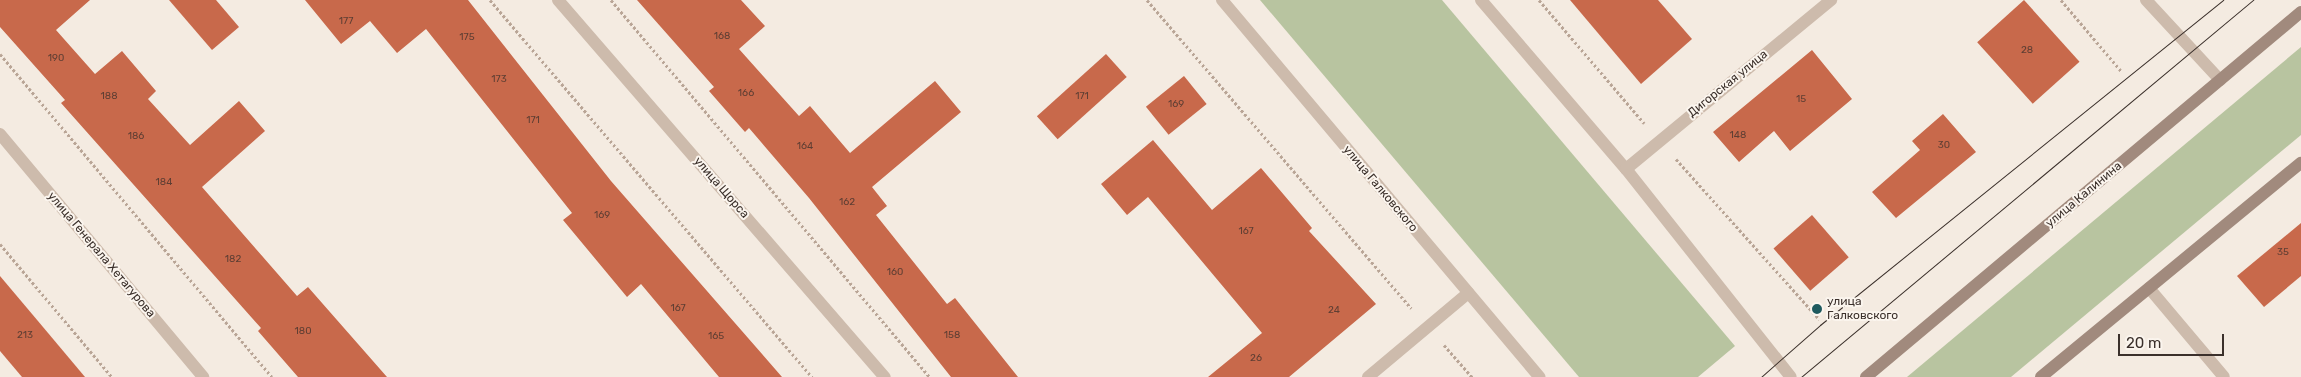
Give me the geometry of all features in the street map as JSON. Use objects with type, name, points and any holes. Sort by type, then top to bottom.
[{"type":"main road","name":"улица Калинина","points":[[1866,377],[2301,12]]},
{"type":"main road","points":[[2041,377],[2301,163]]},
{"type":"street","name":"улица Щорса","points":[[558,0],[885,377]]},
{"type":"street","name":"улица Галковского","points":[[1222,0],[1539,377]]},
{"type":"street","points":[[1482,0],[1626,168],[1791,377]]},
{"type":"street","name":"Дигорская улица","points":[[1626,168],[1830,0]]},
{"type":"street","points":[[2146,0],[2220,80]]},
{"type":"street","name":"улица Генерала Хетагурова","points":[[0,134],[202,377]]},
{"type":"street","points":[[2149,288],[2224,377]]},
{"type":"street","points":[[1368,377],[1468,292]]},
{"type":"path","points":[[490,0],[812,377]]},
{"type":"path","points":[[611,0],[930,377]]},
{"type":"path","points":[[1147,0],[1415,312]]},
{"type":"path","points":[[1539,0],[1644,124]]},
{"type":"path","points":[[2061,0],[2122,72]]},
{"type":"path","points":[[0,54],[272,377]]},
{"type":"path","points":[[1669,151],[1819,319]]},
{"type":"path","points":[[0,244],[112,377]]},
{"type":"green space","points":[[1260,0],[1442,0],[1735,346],[1698,377],[1579,377]]},
{"type":"green space","points":[[2301,47],[2301,135],[2011,377],[1907,377]]},
{"type":"building","points":[[0,0],[90,0],[56,30],[95,74],[122,51],[156,91],[148,99],[190,145],[239,101],[265,131],[202,187],[297,296],[308,287],[387,377],[298,377],[258,331],[261,328],[61,103],[65,100],[0,27]]},
{"type":"building","points":[[169,0],[216,0],[239,27],[212,50]]},
{"type":"building","points":[[305,0],[468,0],[611,181],[782,377],[719,377],[641,284],[627,297],[563,220],[572,213],[426,29],[397,53],[370,21],[341,44]]},
{"type":"building","points":[[637,0],[741,0],[765,26],[739,49],[799,116],[810,106],[850,153],[935,81],[961,112],[872,187],[887,206],[876,215],[947,304],[955,298],[1018,377],[951,377],[809,198],[749,128],[745,132],[709,91],[714,87]]},
{"type":"building","points":[[1570,0],[1658,0],[1692,39],[1641,84]]},
{"type":"building","points":[[2024,0],[2080,62],[2033,104],[1977,42]]},
{"type":"building","points":[[1812,50],[1852,99],[1790,151],[1774,131],[1739,162],[1713,132]]},
{"type":"building","points":[[1106,54],[1127,77],[1058,139],[1037,116]]},
{"type":"building","points":[[1184,76],[1207,104],[1169,135],[1146,107]]},
{"type":"building","points":[[1943,114],[1976,152],[1896,218],[1872,192],[1920,150],[1912,141]]},
{"type":"building","points":[[1153,140],[1212,210],[1261,168],[1312,228],[1309,231],[1376,304],[1289,377],[1208,377],[1262,333],[1148,197],[1127,215],[1101,184]]},
{"type":"building","points":[[1812,215],[1849,257],[1810,291],[1774,248]]},
{"type":"building","points":[[2301,223],[2301,276],[2264,307],[2237,276]]},
{"type":"building","points":[[0,276],[85,377],[22,377],[0,351]]},
{"type":"tram line","points":[[1761,377],[1820,325],[2223,0]]},
{"type":"tram line","points":[[1801,377],[2253,0]]},
{"type":"place","name":"улица Галковского","points":[[1817,309]]}]
